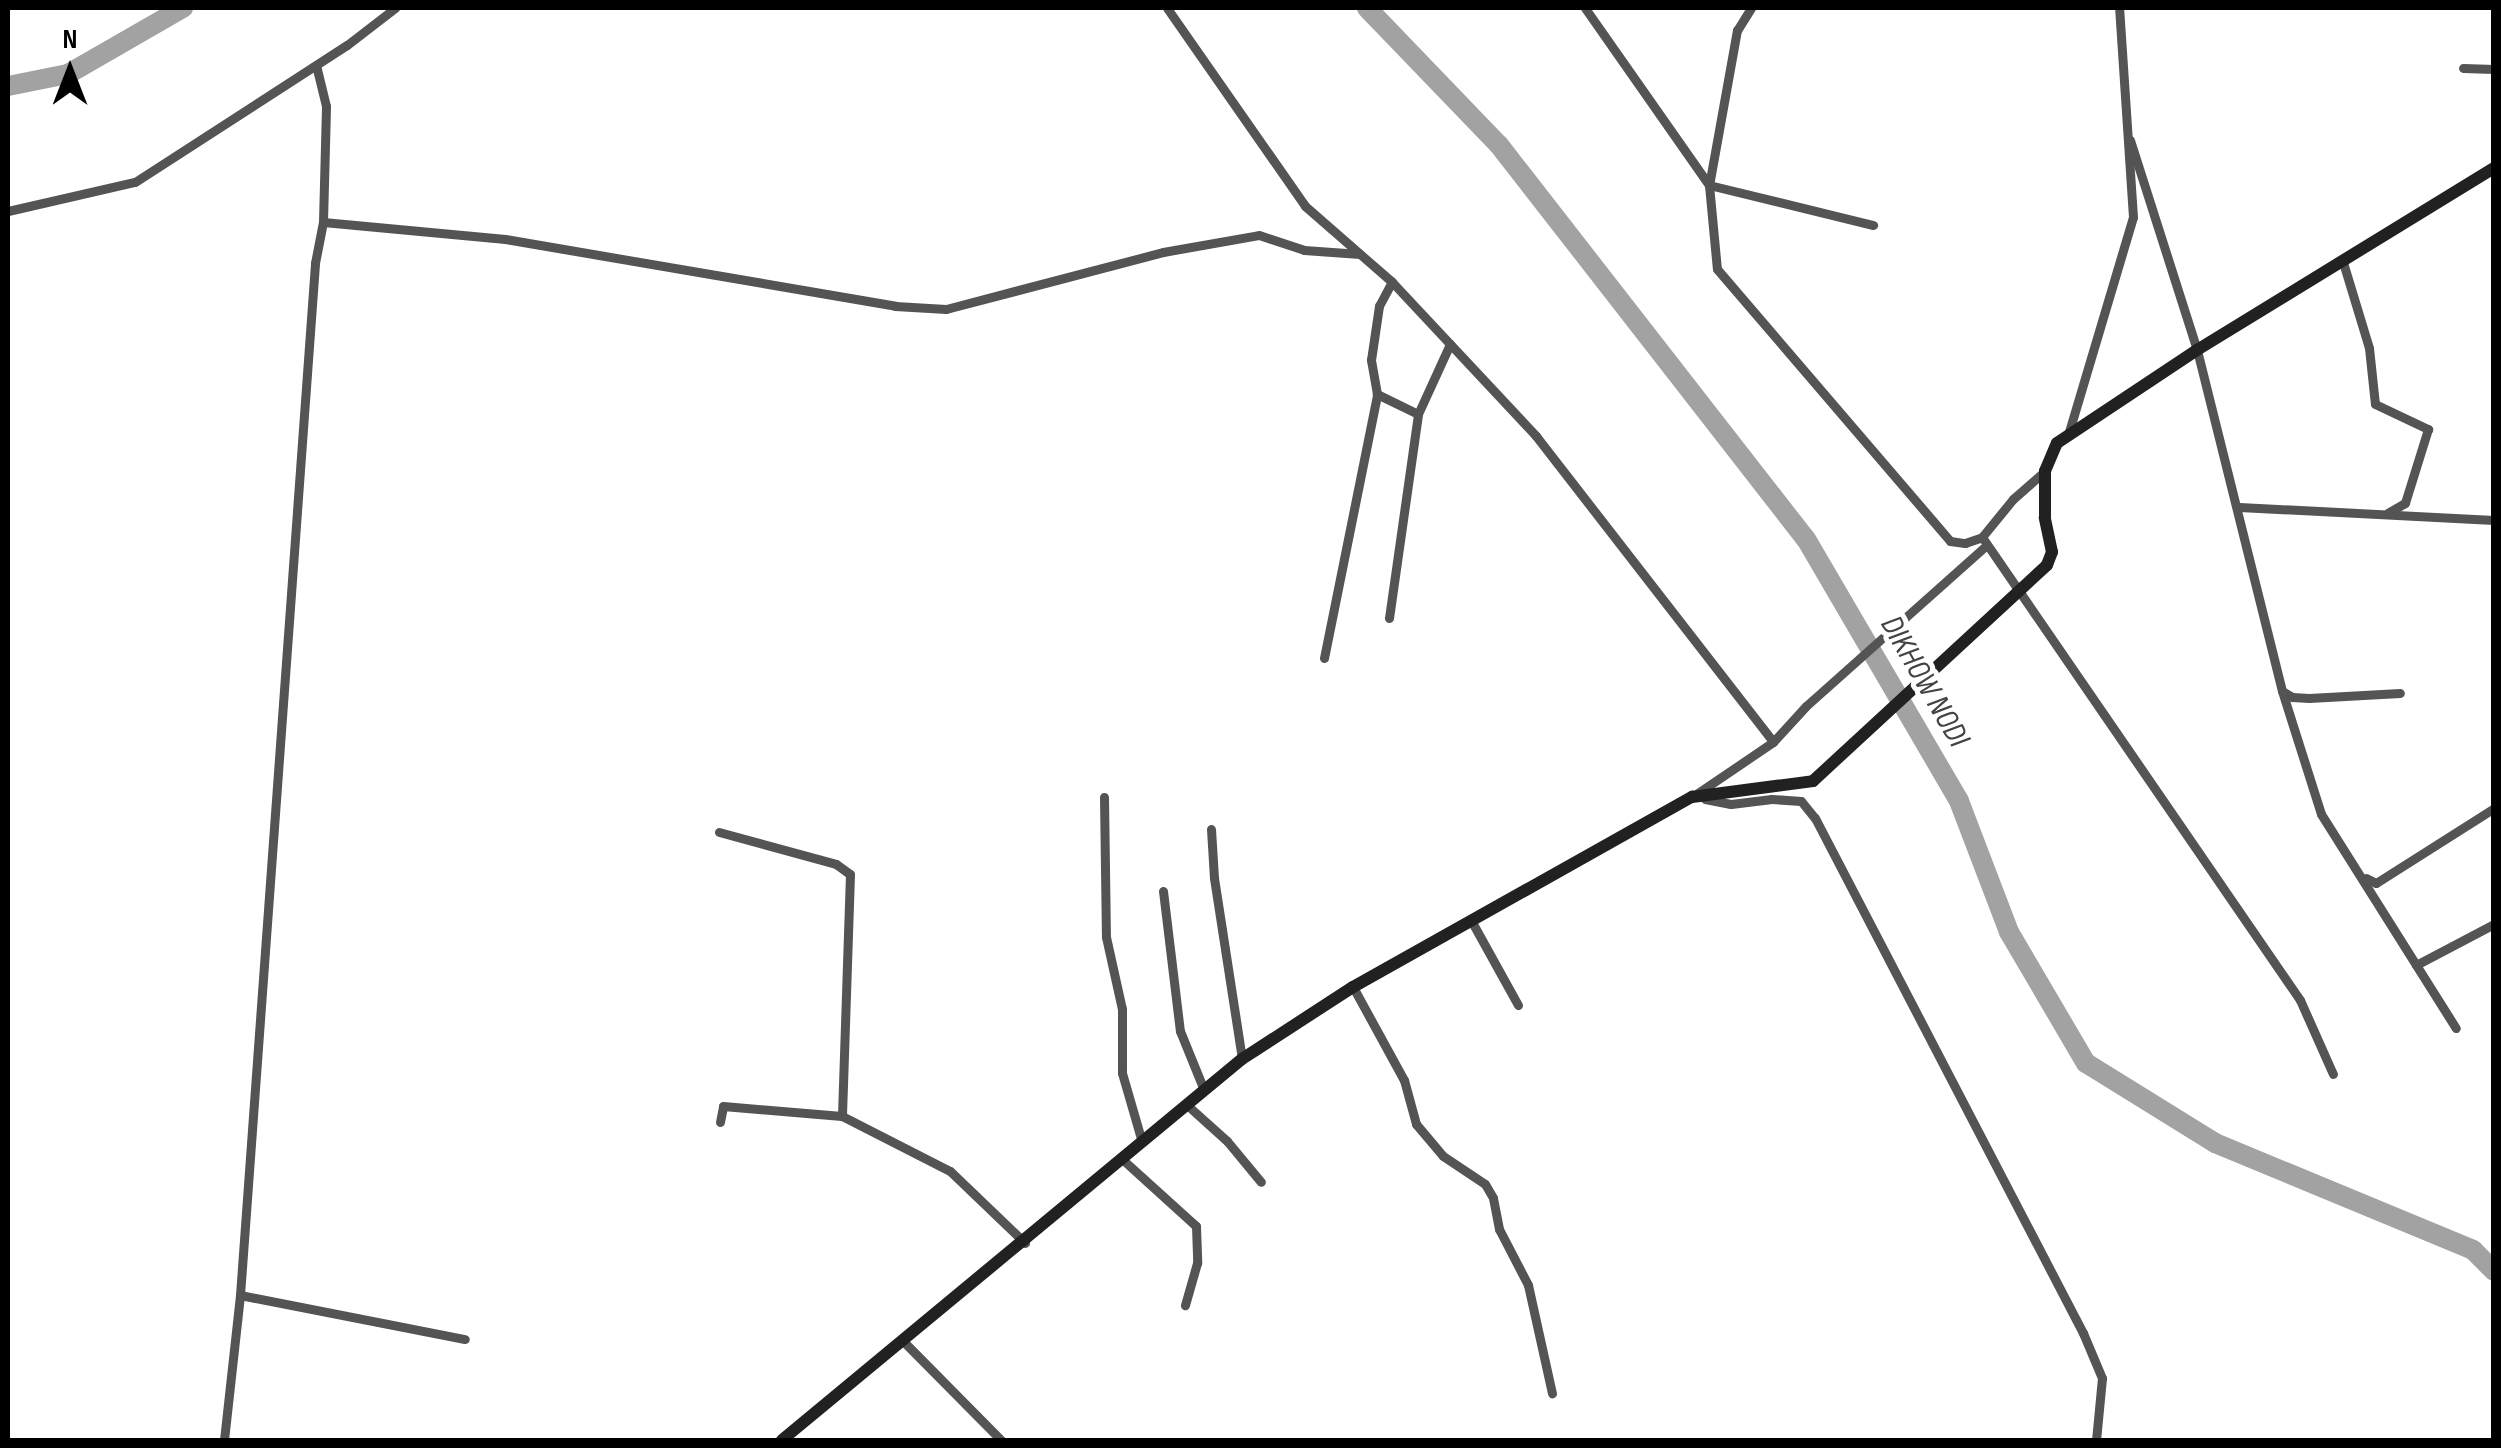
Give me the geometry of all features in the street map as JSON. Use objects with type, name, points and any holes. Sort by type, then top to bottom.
[{"type":"main road","points":[[782,1440],[1242,1059],[1353,987],[1692,797],[1813,780],[2047,565],[2052,552],[2044,518],[2044,471],[2057,443],[2197,350],[2494,168]]},
{"type":"street","points":[[8,211],[135,182],[316,65],[395,8]]},
{"type":"street","points":[[1167,8],[1305,206],[1392,282],[1536,436],[1773,742]]},
{"type":"street","points":[[1585,8],[1710,184],[1873,224]]},
{"type":"street","points":[[1751,8],[1737,30],[1710,184],[1718,269],[1950,541],[1984,541]]},
{"type":"street","points":[[2068,436],[2132,217],[2119,8]]},
{"type":"street","points":[[224,1440],[240,1295],[313,282],[323,222],[326,106],[316,65]]},
{"type":"street","points":[[2463,68],[2494,69]]},
{"type":"street","points":[[2130,140],[2197,350],[2282,691],[2322,814],[2456,1028]]},
{"type":"street","points":[[323,222],[505,238],[895,306],[946,309],[1162,252],[1259,235],[1304,250],[1360,254]]},
{"type":"street","points":[[2342,259],[2369,348],[2375,404],[2428,430],[2406,503],[2388,513]]},
{"type":"street","points":[[1324,658],[1378,394],[1370,360],[1379,306],[1392,282]]},
{"type":"street","points":[[1388,618],[1418,414],[1450,344]]},
{"type":"street","points":[[1378,394],[1418,414]]},
{"type":"street","points":[[1692,797],[1773,742],[1806,706],[1976,556],[2012,499],[2044,471]]},
{"type":"street","points":[[2239,507],[2494,520]]},
{"type":"street","points":[[1984,541],[2300,1000],[2333,1074]]},
{"type":"street","points":[[2282,691],[2310,698],[2400,693]]},
{"type":"street","points":[[1692,797],[1731,804],[1772,799],[1802,801],[1815,818],[1982,1132],[2083,1333],[2102,1378],[2096,1440]]},
{"type":"street","points":[[1104,798],[1106,937],[1122,1009],[1122,1073],[1142,1142]]},
{"type":"street","points":[[2363,876],[2376,883],[2494,808]]},
{"type":"street","points":[[1211,829],[1214,878],[1242,1059]]},
{"type":"street","points":[[719,832],[836,864],[850,874],[842,1116]]},
{"type":"street","points":[[1163,891],[1180,1031],[1204,1090]]},
{"type":"street","points":[[1472,922],[1518,1005]]},
{"type":"street","points":[[2416,965],[2494,924]]},
{"type":"street","points":[[1353,987],[1404,1080],[1416,1124],[1443,1156],[1486,1184],[1493,1198],[1500,1229],[1528,1285],[1552,1393]]},
{"type":"street","points":[[720,1122],[723,1106],[842,1116],[950,1171],[1025,1242]]},
{"type":"street","points":[[1187,1106],[1227,1141],[1261,1182]]},
{"type":"street","points":[[1122,1160],[1196,1226],[1197,1263],[1185,1305]]},
{"type":"street","points":[[240,1295],[465,1339]]},
{"type":"street","points":[[904,1342],[1001,1440]]},
{"type":"waterway","name":"DIKHOW NODI","points":[[8,86],[68,74],[183,8]]},
{"type":"waterway","name":"DIKHOW NODI","points":[[1367,8],[1499,145],[1806,539],[1959,801],[2009,932],[2086,1063],[2215,1143],[2473,1250],[2494,1271]]}]
